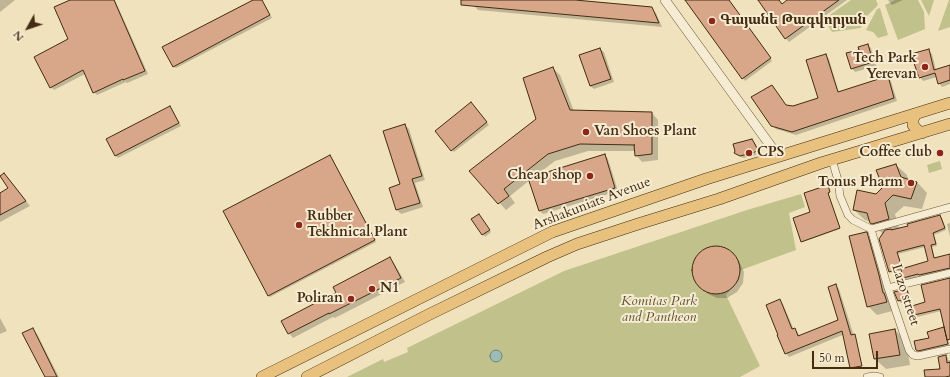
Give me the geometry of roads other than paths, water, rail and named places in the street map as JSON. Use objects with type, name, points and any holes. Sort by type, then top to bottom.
[{"type":"main road","name":"Arshakuniats Avenue","points":[[262,377],[552,232],[706,178],[950,103]]},
{"type":"main road","points":[[916,114],[913,119],[913,125],[922,133]]},
{"type":"main road","points":[[307,377],[428,315],[577,244],[719,199],[832,160],[950,124]]},
{"type":"main road","points":[[877,126],[886,130],[888,133],[886,142],[882,145]]},
{"type":"street","points":[[665,0],[778,156]]},
{"type":"street","points":[[832,160],[838,180],[840,196],[848,215],[853,220],[871,229],[950,207]]},
{"type":"street","name":"Lazo street","points":[[871,229],[888,288],[913,355],[922,356],[950,349]]},
{"type":"street","points":[[888,288],[950,273]]},
{"type":"street","points":[[868,377],[880,377]]},
{"type":"water","points":[[494,350],[498,350],[502,356],[498,362],[494,362],[490,358],[490,354]]},
{"type":"place","name":"Գայանե Թագվորյան","points":[[712,21]]},
{"type":"place","name":"Tech Park Yerevan","points":[[925,67]]},
{"type":"place","name":"Van Shoes Plant","points":[[586,132]]},
{"type":"place","name":"CPS","points":[[749,153]]},
{"type":"place","name":"Coffee club","points":[[940,153]]},
{"type":"place","name":"Cheap shop","points":[[590,176]]},
{"type":"place","name":"Tonus Pharm","points":[[911,183]]},
{"type":"place","name":"Rubber Tekhnical Plant","points":[[299,225]]},
{"type":"place","name":"N1","points":[[372,289]]},
{"type":"place","name":"Poliran","points":[[351,299]]},
{"type":"park label","name":"Komitas Park and Pantheon","points":[[659,310]]}]
